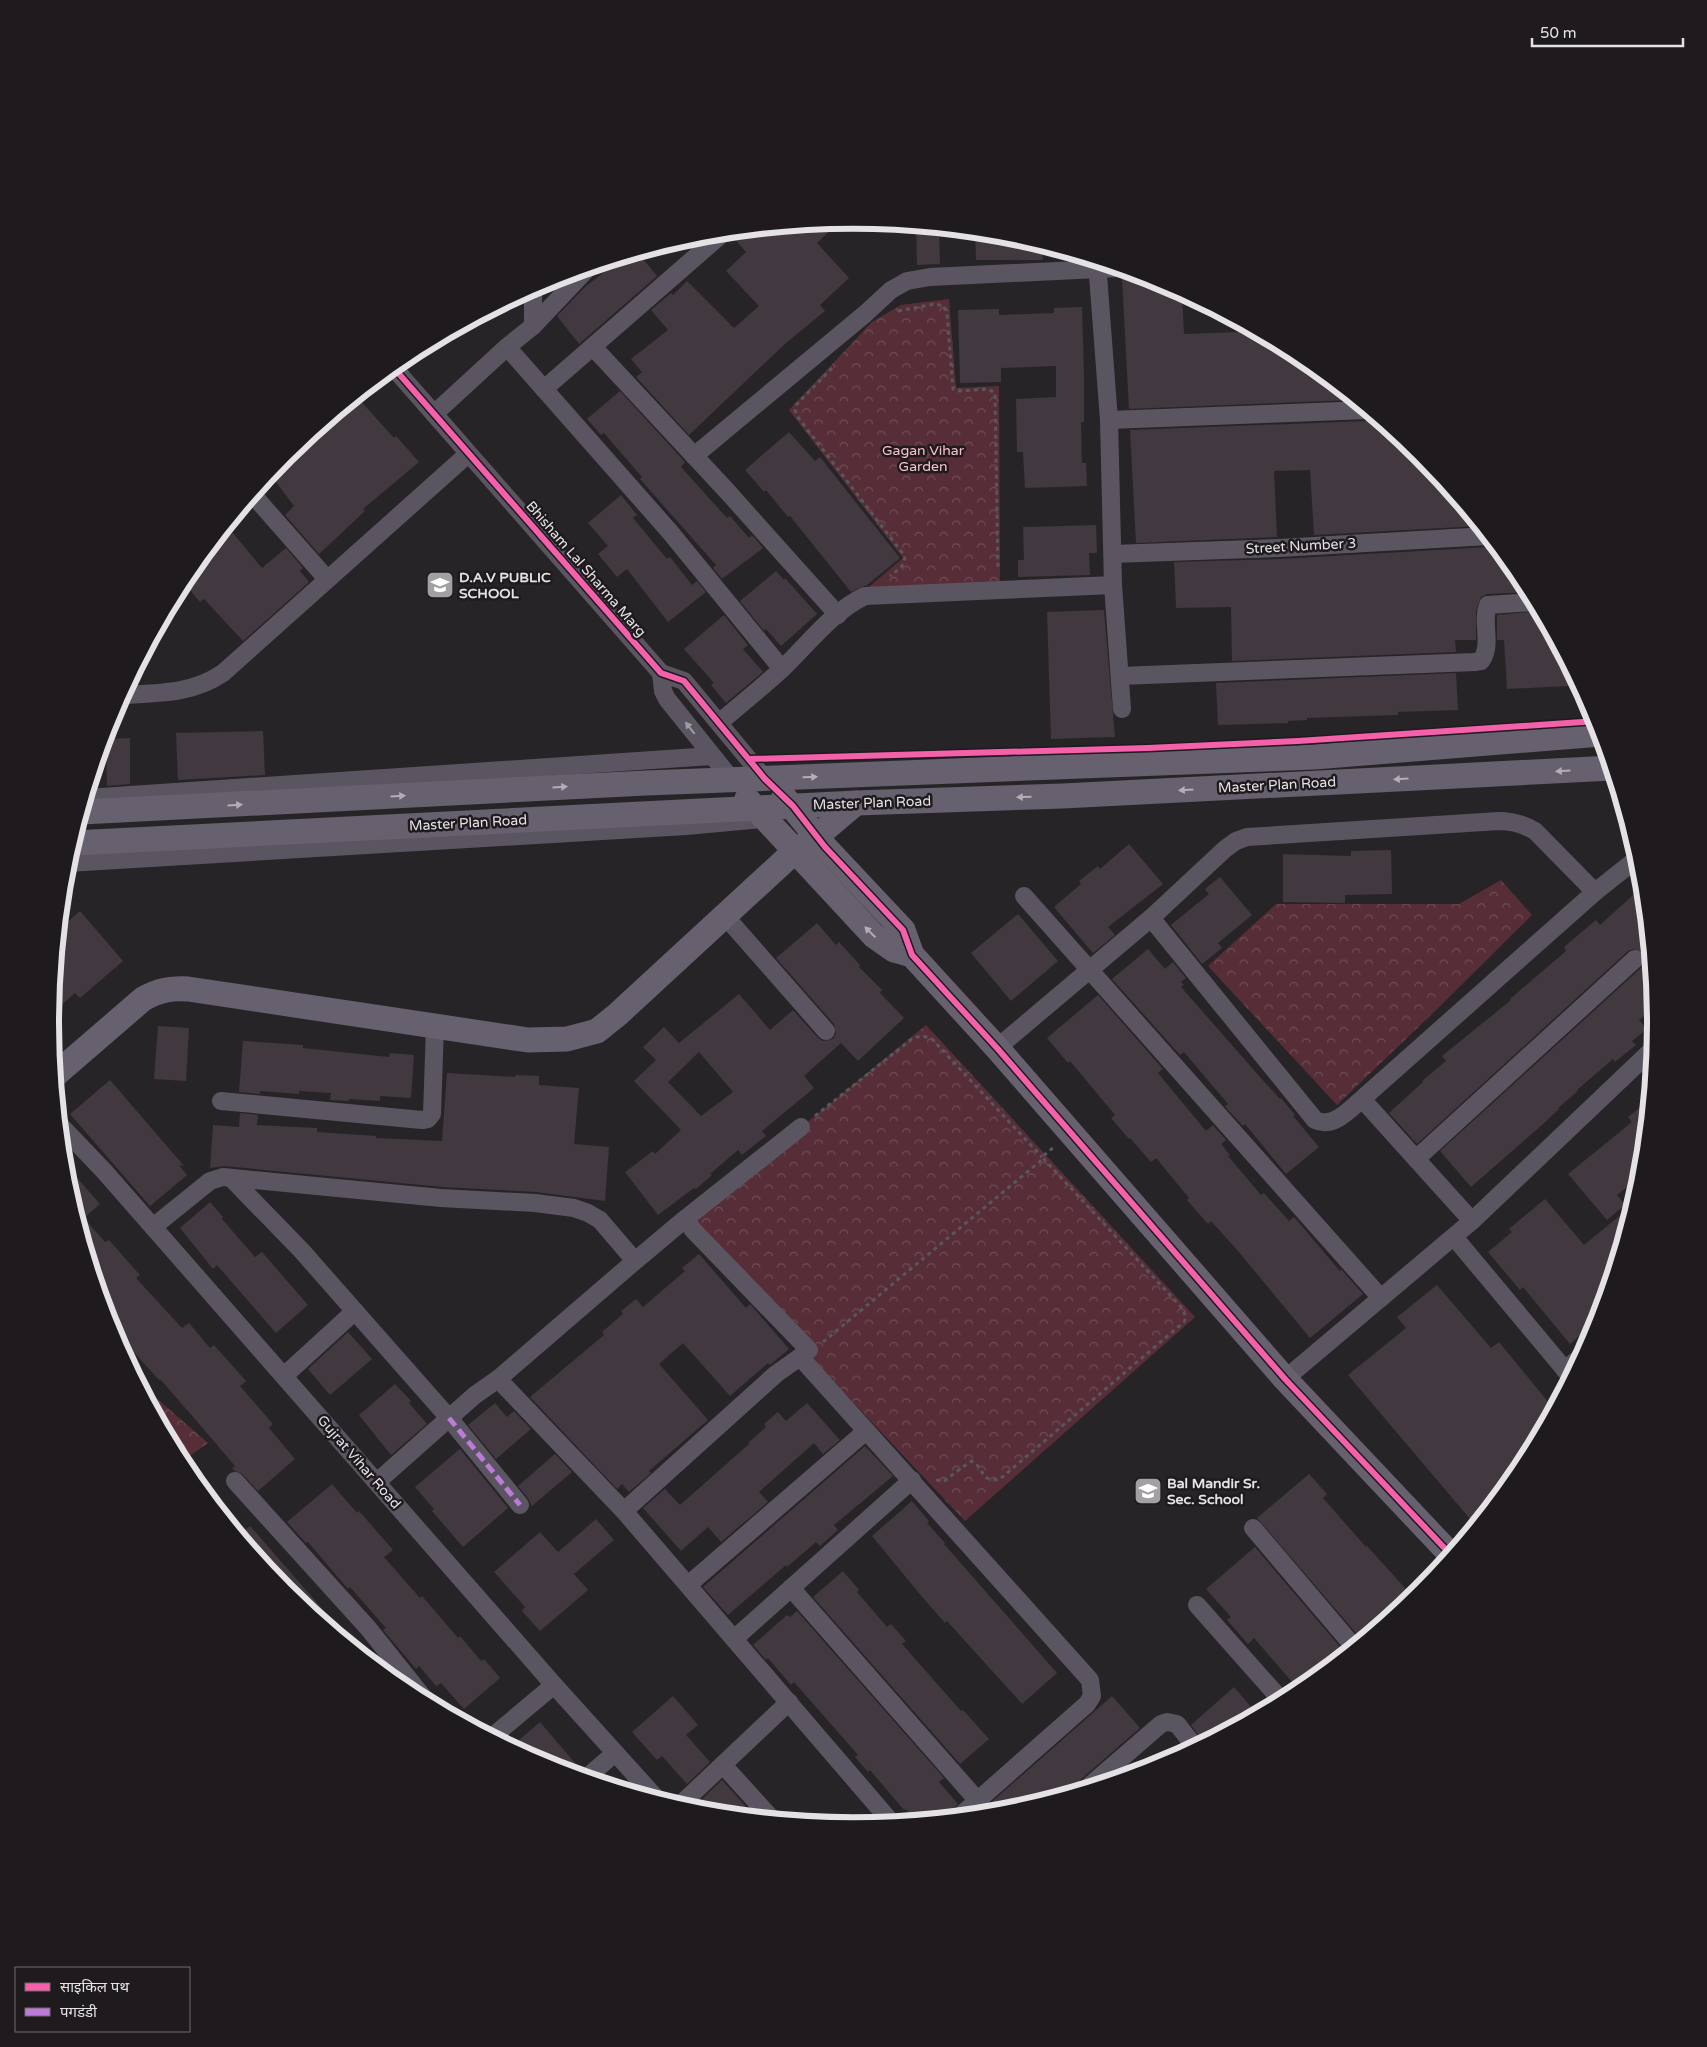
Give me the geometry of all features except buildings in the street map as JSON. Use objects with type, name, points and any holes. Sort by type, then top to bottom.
[{"type":"main road","name":"Master Plan Road","points":[[88,812],[646,783],[1314,757],[1594,735]]},
{"type":"main road","name":"Master Plan Road","points":[[80,843],[760,814],[792,806],[1063,796],[1606,768]]},
{"type":"main road","points":[[765,779],[792,806],[816,836],[903,930],[912,955],[997,1048],[1286,1379],[1448,1551]]},
{"type":"main road","points":[[732,780],[760,814],[874,936],[894,950],[912,955]]},
{"type":"main road","points":[[60,1071],[143,999],[157,991],[173,988],[528,1040],[567,1039],[597,1031],[617,1016],[795,851],[856,803]]},
{"type":"street","points":[[544,389],[713,242]]},
{"type":"street","points":[[694,456],[865,314],[891,290],[907,281],[930,277],[1008,275],[1094,266]]},
{"type":"street","points":[[1097,267],[1109,420],[1113,585],[1122,709]]},
{"type":"street","points":[[434,414],[507,347],[533,326],[578,278]]},
{"type":"street","points":[[533,296],[533,326]]},
{"type":"street","points":[[507,347],[670,532],[782,669]]},
{"type":"street","points":[[593,347],[838,614]]},
{"type":"street","name":"Bhisham Lal Sharma Marg","points":[[398,373],[661,673],[684,681],[720,722],[765,779]]},
{"type":"street","points":[[1109,420],[1359,410]]},
{"type":"street","points":[[131,694],[189,690],[209,683],[224,673],[468,454]]},
{"type":"street","points":[[256,499],[328,579]]},
{"type":"street","name":"Street Number 3","points":[[1113,554],[1279,548],[1481,536]]},
{"type":"street","points":[[720,722],[782,669],[838,614],[852,602],[864,596],[1113,585]]},
{"type":"street","points":[[1120,676],[1475,662],[1481,660],[1486,652],[1486,613],[1488,605],[1527,603]]},
{"type":"street","name":"Bhisham Lal Sharma Marg","points":[[661,673],[663,691],[667,699],[732,780]]},
{"type":"street","points":[[92,798],[712,756]]},
{"type":"street","points":[[75,863],[686,826],[760,814]]},
{"type":"street","points":[[997,1048],[1090,971],[1236,841],[1247,836],[1512,821],[1526,825],[1536,831],[1595,892]]},
{"type":"street","points":[[1151,918],[1315,1120],[1321,1123],[1336,1121],[1362,1100],[1595,892],[1632,863]]},
{"type":"street","points":[[1024,896],[1381,1298]]},
{"type":"street","points":[[725,916],[826,1031]]},
{"type":"street","points":[[1416,1158],[1635,959]]},
{"type":"street","points":[[221,1101],[422,1120],[428,1119],[432,1114],[435,1026]]},
{"type":"street","points":[[1286,1379],[1472,1221],[1647,1054]]},
{"type":"street","points":[[1362,1100],[1472,1221]]},
{"type":"street","points":[[377,1482],[475,1395],[498,1379],[685,1219],[801,1127]]},
{"type":"street","name":"Gujrat Vihar Road","points":[[67,1132],[104,1171],[649,1791]]},
{"type":"street","points":[[153,1227],[210,1181],[216,1178],[232,1178],[441,1198],[535,1203],[574,1208],[600,1220],[635,1261]]},
{"type":"street","points":[[232,1178],[301,1250],[355,1311],[449,1418],[520,1505]]},
{"type":"street","points":[[685,1219],[804,1354],[866,1430],[1090,1680],[1092,1696],[1087,1704],[968,1809]]},
{"type":"street","points":[[1454,1237],[1567,1373]]},
{"type":"street","points":[[284,1376],[355,1311]]},
{"type":"street","points":[[624,1511],[776,1374],[804,1354]]},
{"type":"street","points":[[498,1379],[624,1511],[887,1817]]},
{"type":"street","points":[[688,1585],[866,1430]]},
{"type":"street","points":[[734,1639],[912,1480]]},
{"type":"street","points":[[235,1481],[368,1628],[414,1685]]},
{"type":"street","points":[[1253,1528],[1351,1643]]},
{"type":"street","points":[[791,1588],[978,1801]]},
{"type":"street","points":[[1197,1605],[1277,1695]]},
{"type":"street","points":[[497,1733],[554,1685]]},
{"type":"street","points":[[685,1800],[789,1702]]},
{"type":"street","points":[[1097,1780],[1161,1724],[1167,1722],[1177,1724],[1191,1743]]},
{"type":"street","points":[[591,1773],[615,1752]]},
{"type":"street","points":[[723,1765],[766,1813]]},
{"type":"path","points":[[895,313],[902,309],[935,304],[944,306],[947,314],[951,384],[953,389],[957,391],[988,389],[996,393],[998,579]]},
{"type":"path","points":[[834,366],[796,405],[795,410],[797,416],[904,555],[905,560],[902,566],[888,577]]},
{"type":"path","points":[[801,1127],[912,1038],[922,1036],[931,1038],[1182,1308],[1186,1317],[1184,1322],[1000,1479],[993,1481],[987,1479],[975,1463],[970,1461],[944,1481],[934,1479]]},
{"type":"path","points":[[804,1354],[811,1352],[1071,1133]]},
{"type":"green space","name":"Gagan Vihar Garden","points":[[949,299],[956,388],[999,386],[1000,581],[973,587],[863,592],[903,558],[789,410],[872,322],[901,305]]},
{"type":"green space","points":[[1501,880],[1532,915],[1337,1105],[1208,966],[1276,904],[1459,904]]},
{"type":"green space","points":[[926,1025],[1195,1317],[965,1521],[684,1223]]},
{"type":"green space","points":[[150,1393],[208,1443],[188,1457],[165,1421]]},
{"type":"marked path","points":[[449,1418],[520,1505]]},
{"type":"cycle path","points":[[398,373],[661,673],[684,681],[765,779],[793,806],[825,847],[903,930],[912,955],[997,1048],[1285,1379],[1448,1551]]},
{"type":"cycle path","points":[[749,759],[1148,748],[1298,741],[1589,722]]},
{"type":"place","name":"D.A.V PUBLIC SCHOOL","points":[[440,585]]},
{"type":"place","name":"Bal Mandir Sr. Sec. School","points":[[1148,1491]]}]
